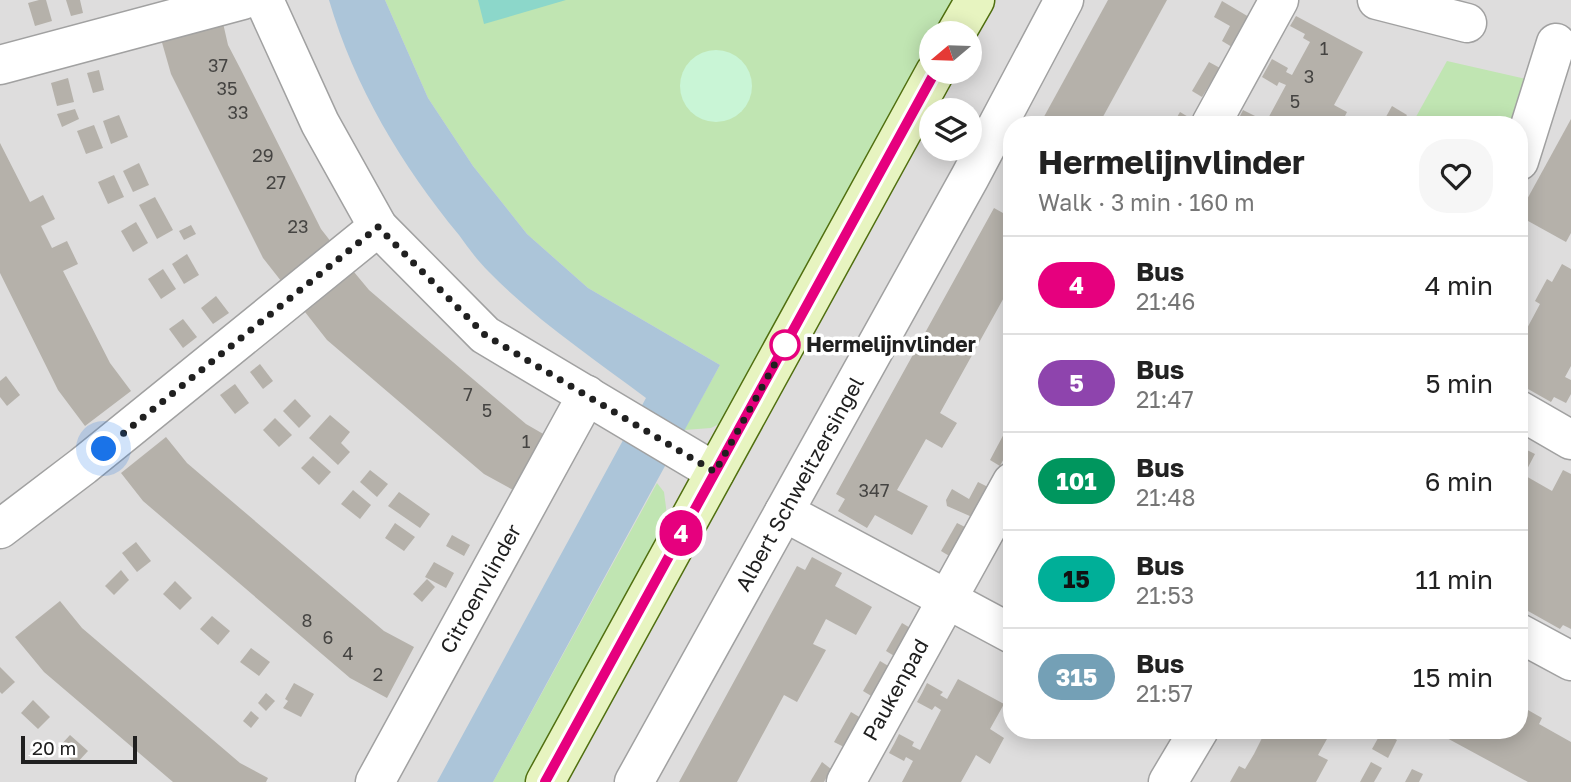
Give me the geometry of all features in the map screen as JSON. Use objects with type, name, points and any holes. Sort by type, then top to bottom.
[{"type":"street","points":[[0,65],[243,0]]},
{"type":"street","points":[[264,0],[320,123],[378,227],[485,335],[715,472]]},
{"type":"street","points":[[964,21],[975,0]]},
{"type":"street","name":"Albert Schweitzersingel","points":[[634,782],[970,177],[1064,0]]},
{"type":"street","points":[[1215,116],[1279,0]]},
{"type":"street","points":[[1377,0],[1467,23]]},
{"type":"street","points":[[1528,132],[1556,43]]},
{"type":"street","points":[[545,782],[928,84]]},
{"type":"street","points":[[0,529],[83,466],[378,227]]},
{"type":"street","name":"Citroenvlinder","points":[[374,782],[587,396]]},
{"type":"street","points":[[1528,415],[1571,440]]},
{"type":"street","name":"Paukenpad","points":[[846,782],[1003,498]]},
{"type":"street","points":[[784,512],[1003,629]]},
{"type":"street","points":[[1528,638],[1571,661]]},
{"type":"street","points":[[1168,782],[1194,739]]},
{"type":"shaded area","points":[[0,0],[1571,0],[1571,782],[0,782]]},
{"type":"shaded area","points":[[329,0],[385,0],[428,98],[473,166],[527,234],[588,288],[720,365],[493,782],[437,782],[646,398],[526,306],[473,254],[418,181],[382,124],[352,63]]},
{"type":"shaded area","points":[[478,0],[566,0],[484,24]]},
{"type":"green space","points":[[385,0],[954,0],[943,21],[919,21],[919,65],[723,422],[711,428],[684,430],[720,365],[588,288],[527,234],[473,166],[428,98]]},
{"type":"green space","points":[[716,50],[736,56],[746,66],[752,86],[746,106],[736,116],[716,122],[696,116],[686,106],[680,86],[686,66],[696,56]]},
{"type":"green space","points":[[1447,61],[1530,80],[1517,116],[1416,116]]},
{"type":"green space","points":[[657,483],[664,492],[668,523],[527,782],[493,782]]},
{"type":"building","points":[[46,0],[52,21],[35,26],[28,3]]},
{"type":"building","points":[[66,0],[80,0],[83,13],[71,16]]},
{"type":"building","points":[[1108,0],[1167,0],[1103,116],[1044,116]]},
{"type":"building","points":[[1222,1],[1249,17],[1232,47],[1222,41],[1230,26],[1214,17]]},
{"type":"building","points":[[1296,16],[1363,52],[1334,105],[1347,112],[1345,116],[1269,116],[1286,85],[1279,82],[1277,86],[1262,77],[1272,59],[1288,68],[1286,72],[1292,75],[1310,42],[1303,38],[1305,34],[1290,26]]},
{"type":"building","points":[[223,23],[228,45],[321,229],[335,247],[285,286],[263,258],[171,74],[161,39]]},
{"type":"building","points":[[1209,62],[1220,68],[1202,97],[1192,91]]},
{"type":"building","points":[[99,70],[104,90],[93,93],[87,73]]},
{"type":"building","points":[[68,78],[74,102],[57,106],[51,83]]},
{"type":"building","points":[[1392,106],[1407,115],[1406,116],[1386,116]]},
{"type":"building","points":[[75,109],[79,119],[62,127],[57,114]]},
{"type":"building","points":[[1243,110],[1255,116],[1240,116]]},
{"type":"building","points":[[119,115],[128,137],[111,144],[103,121]]},
{"type":"building","points":[[1571,119],[1571,233],[1566,242],[1528,221],[1528,198]]},
{"type":"building","points":[[94,125],[103,148],[86,154],[77,131]]},
{"type":"building","points":[[0,143],[30,202],[43,195],[55,219],[41,226],[52,248],[67,241],[78,264],[63,271],[110,363],[131,391],[85,426],[58,390],[0,273]]},
{"type":"building","points":[[139,163],[149,185],[133,192],[123,171]]},
{"type":"building","points":[[114,175],[124,197],[108,204],[98,182]]},
{"type":"building","points":[[155,197],[173,230],[157,239],[139,205]]},
{"type":"building","points":[[994,208],[1003,213],[1003,299],[940,413],[957,423],[942,448],[926,439],[897,490],[928,506],[912,535],[875,515],[867,528],[838,511],[845,499],[836,494]]},
{"type":"building","points":[[136,222],[148,243],[133,252],[121,231]]},
{"type":"building","points":[[191,225],[196,234],[184,240],[179,231]]},
{"type":"building","points":[[187,254],[199,275],[184,284],[172,264]]},
{"type":"building","points":[[1562,264],[1571,269],[1571,366],[1565,377],[1571,380],[1571,394],[1566,403],[1554,397],[1551,402],[1528,389],[1528,327],[1540,304],[1535,301],[1547,279],[1552,282]]},
{"type":"building","points":[[163,269],[176,289],[161,299],[148,279]]},
{"type":"building","points":[[354,272],[369,290],[467,374],[526,424],[545,435],[515,491],[484,474],[444,440],[327,340],[305,312]]},
{"type":"building","points":[[216,296],[229,313],[213,324],[201,308]]},
{"type":"building","points":[[183,319],[197,337],[183,348],[169,329]]},
{"type":"building","points":[[260,364],[273,381],[263,389],[250,372]]},
{"type":"building","points":[[6,376],[20,395],[7,406],[0,397],[0,381]]},
{"type":"building","points":[[235,384],[249,403],[235,414],[220,395]]},
{"type":"building","points":[[295,399],[311,416],[299,428],[283,411]]},
{"type":"building","points":[[330,415],[350,432],[341,443],[350,452],[338,465],[309,438]]},
{"type":"building","points":[[275,418],[292,435],[279,447],[263,430]]},
{"type":"building","points":[[1003,436],[1003,460],[1000,466],[990,460]]},
{"type":"building","points":[[166,437],[187,463],[384,631],[414,647],[387,698],[350,678],[143,501],[121,473]]},
{"type":"building","points":[[1528,450],[1535,454],[1528,467]]},
{"type":"building","points":[[313,456],[331,472],[319,485],[301,468]]},
{"type":"building","points":[[370,470],[388,484],[377,497],[360,482]]},
{"type":"building","points":[[1563,470],[1571,474],[1571,629],[1563,625],[1560,629],[1528,611],[1528,477],[1552,491]]},
{"type":"building","points":[[978,482],[988,487],[972,517],[947,506],[946,500],[952,489],[969,499]]},
{"type":"building","points":[[353,490],[371,505],[360,519],[341,504]]},
{"type":"building","points":[[399,492],[430,514],[420,528],[388,506]]},
{"type":"building","points":[[395,523],[415,537],[404,551],[385,538]]},
{"type":"building","points":[[957,523],[967,528],[951,557],[941,551]]},
{"type":"building","points":[[452,535],[470,545],[464,556],[446,546]]},
{"type":"building","points":[[136,542],[151,561],[137,572],[122,553]]},
{"type":"building","points":[[812,557],[842,573],[835,586],[872,607],[856,635],[826,619],[813,644],[826,650],[797,702],[784,695],[737,782],[679,782],[797,566],[805,570]]},
{"type":"building","points":[[434,562],[454,573],[446,588],[425,577]]},
{"type":"building","points":[[121,570],[129,580],[114,595],[105,586]]},
{"type":"building","points":[[427,579],[435,587],[422,602],[413,594]]},
{"type":"building","points":[[175,581],[192,598],[180,610],[163,594]]},
{"type":"building","points":[[60,601],[82,628],[240,763],[268,778],[266,782],[173,782],[44,672],[15,637]]},
{"type":"building","points":[[212,616],[230,631],[218,645],[200,629]]},
{"type":"building","points":[[902,623],[912,629],[896,657],[886,651]]},
{"type":"building","points":[[251,648],[270,662],[259,676],[240,662]]},
{"type":"building","points":[[880,661],[890,667],[873,697],[863,691]]},
{"type":"building","points":[[0,667],[15,682],[2,694],[0,692]]},
{"type":"building","points":[[958,679],[1003,703],[990,729],[1003,739],[990,764],[976,755],[961,782],[902,782],[913,761],[906,757],[904,761],[889,753],[899,734],[914,742],[912,746],[920,750],[941,710],[935,706],[932,710],[917,702],[927,683],[943,692],[940,695],[947,699]]},
{"type":"building","points":[[294,683],[314,694],[301,717],[283,708]]},
{"type":"building","points":[[266,693],[275,701],[266,711],[258,703]]},
{"type":"building","points":[[33,700],[50,717],[38,729],[21,713]]},
{"type":"building","points":[[1528,710],[1542,718],[1539,724],[1571,742],[1571,782],[1528,782],[1449,739],[1528,739]]},
{"type":"building","points":[[251,711],[259,718],[251,728],[243,721]]},
{"type":"building","points":[[851,712],[861,718],[844,747],[834,742]]},
{"type":"building","points":[[70,735],[88,751],[76,764],[58,748]]},
{"type":"building","points":[[1262,739],[1327,739],[1318,755],[1328,760],[1316,782],[1230,782],[1239,766],[1245,769]]},
{"type":"building","points":[[1378,739],[1397,740],[1388,758],[1372,749]]},
{"type":"building","points":[[822,762],[831,769],[824,782],[810,782]]},
{"type":"building","points":[[1371,762],[1382,768],[1374,782],[1360,782]]},
{"type":"building","points":[[1412,769],[1423,774],[1419,782],[1405,782]]},
{"type":"bus line","name":"4","points":[[545,782],[928,84]]},
{"type":"place","name":"Hermelijnvlinder","points":[[785,345]]},
{"type":"route","points":[[104,449],[378,227],[485,335],[715,472],[787,342],[785,345]]}]
